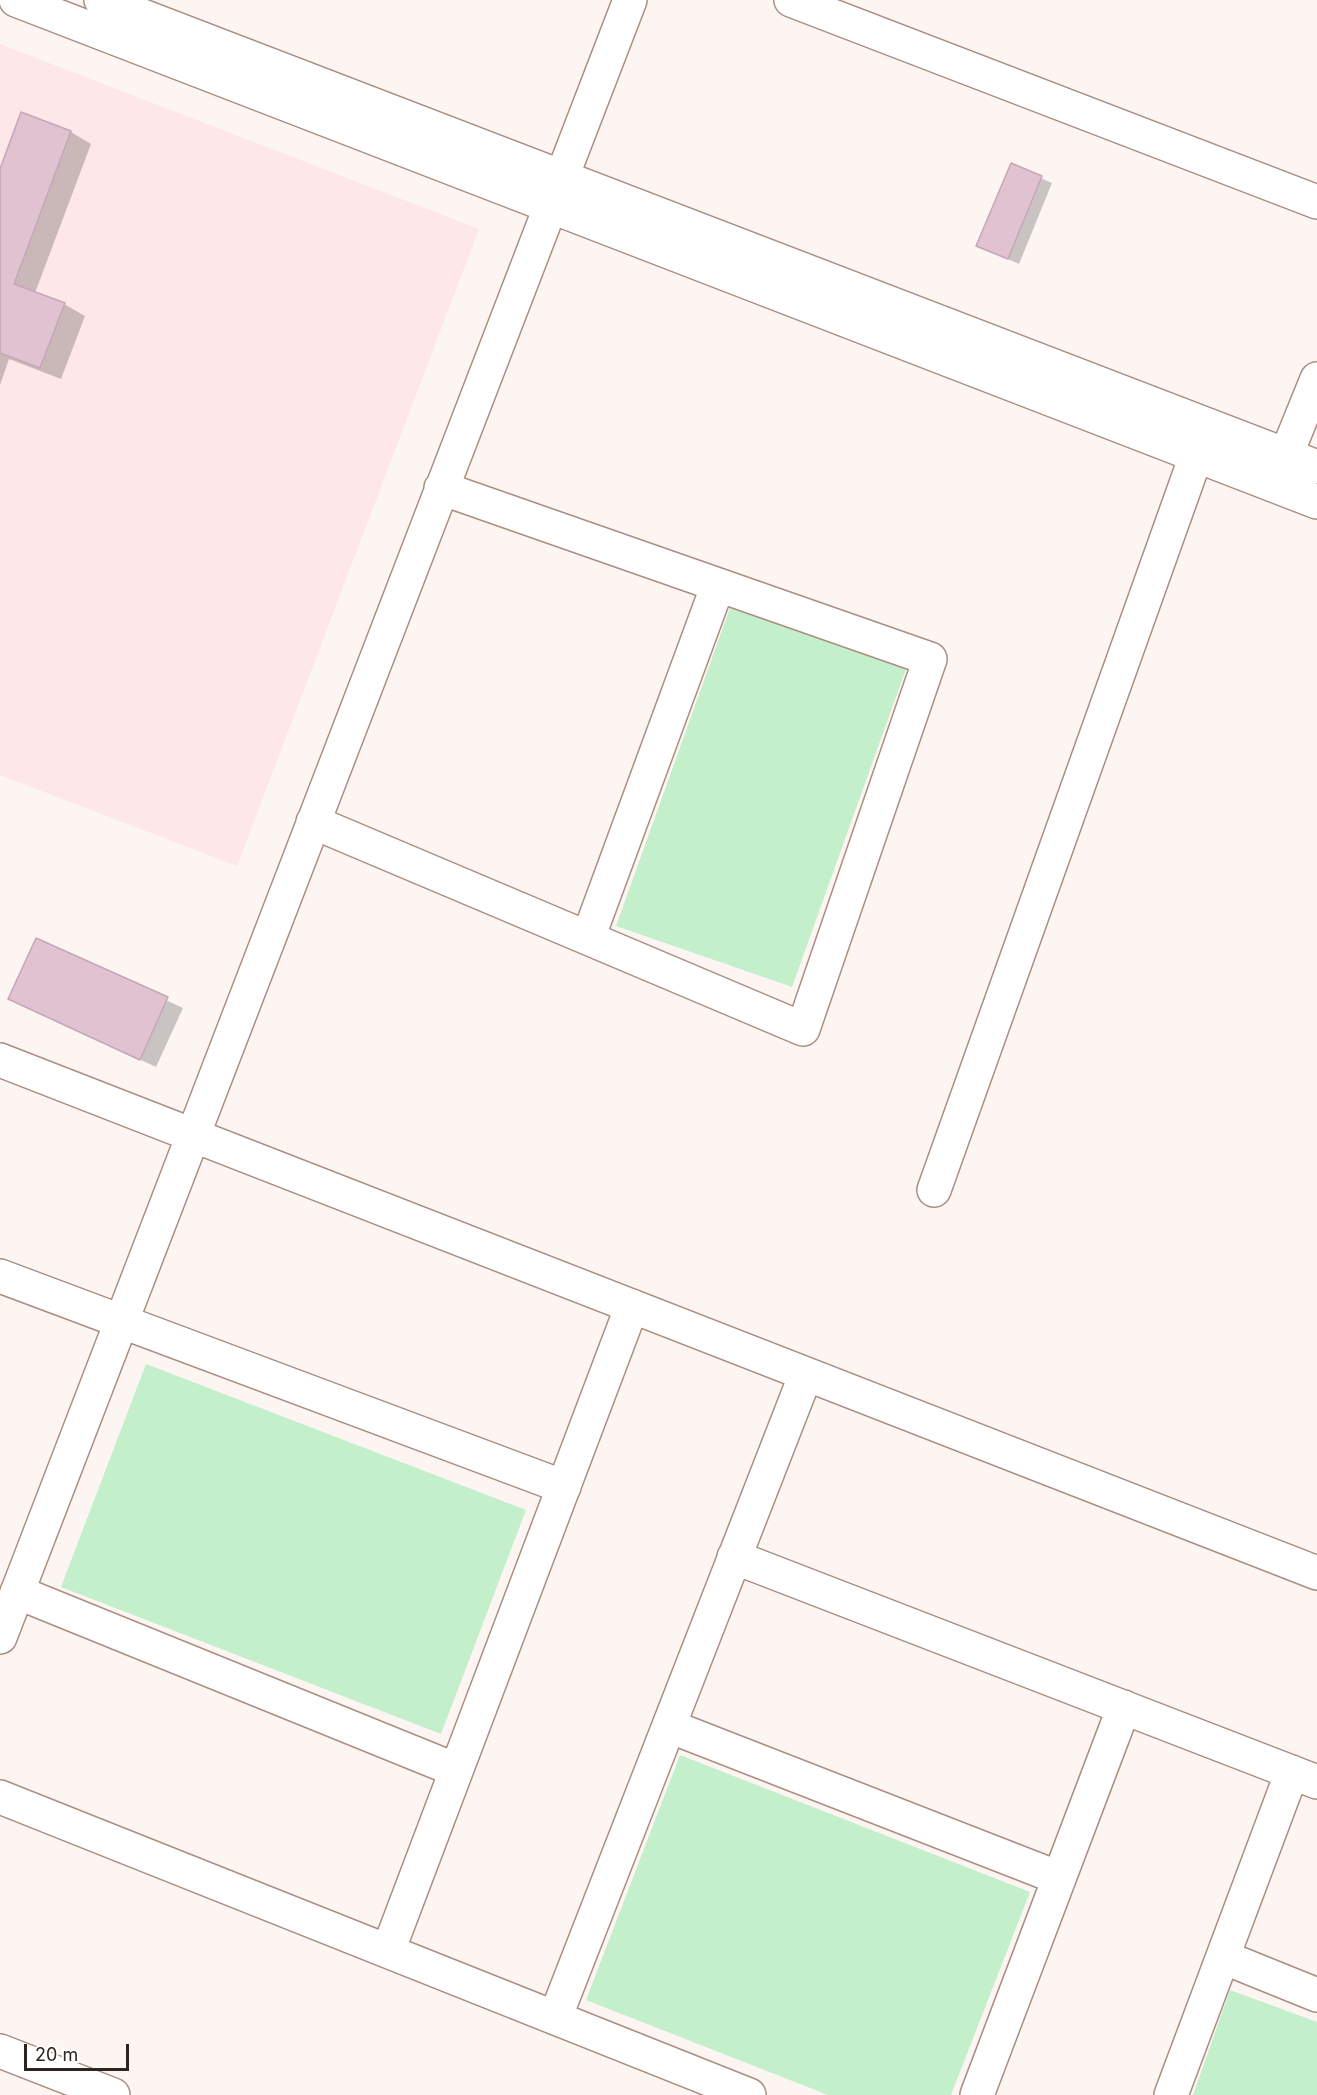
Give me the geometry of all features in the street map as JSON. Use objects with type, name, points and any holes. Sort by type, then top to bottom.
[{"type":"street","points":[[16,0],[555,191],[1317,467]]},
{"type":"street","points":[[101,0],[1196,456],[1317,502]]},
{"type":"street","points":[[0,1637],[630,0]]},
{"type":"street","points":[[791,0],[1317,202]]},
{"type":"street","points":[[1274,486],[1317,379]]},
{"type":"street","points":[[934,1190],[1196,456]]},
{"type":"street","points":[[313,822],[803,1029],[930,659],[441,488]]},
{"type":"street","points":[[588,938],[718,585]]},
{"type":"street","points":[[0,1060],[1317,1573]]},
{"type":"street","points":[[0,1276],[120,1323],[564,1487]]},
{"type":"street","points":[[388,1951],[633,1306]]},
{"type":"street","points":[[555,2018],[806,1374]]},
{"type":"street","points":[[734,1557],[1305,1777],[1223,1957],[1171,2095]]},
{"type":"street","points":[[17,1592],[456,1770]]},
{"type":"street","points":[[977,2095],[1124,1707]]},
{"type":"street","points":[[669,1726],[1059,1878]]},
{"type":"street","points":[[0,1797],[748,2095]]},
{"type":"street","points":[[1223,1957],[1317,1995]]},
{"type":"street","points":[[0,2051],[113,2095]]},
{"type":"shaded area","points":[[0,44],[479,229],[237,866],[0,775]]},
{"type":"green space","points":[[731,605],[906,669],[792,987],[616,926]]},
{"type":"green space","points":[[146,1364],[526,1510],[441,1734],[61,1587]]},
{"type":"green space","points":[[680,1755],[1030,1892],[951,2095],[828,2095],[586,2000]]},
{"type":"green space","points":[[1230,1990],[1317,2022],[1317,2095],[1193,2095]]},
{"type":"building","points":[[21,112],[71,131],[14,284],[65,303],[40,368],[0,353],[0,169]]},
{"type":"building","points":[[1011,163],[1042,176],[1008,259],[976,246]]},
{"type":"building","points":[[36,938],[168,997],[140,1060],[8,999]]}]
